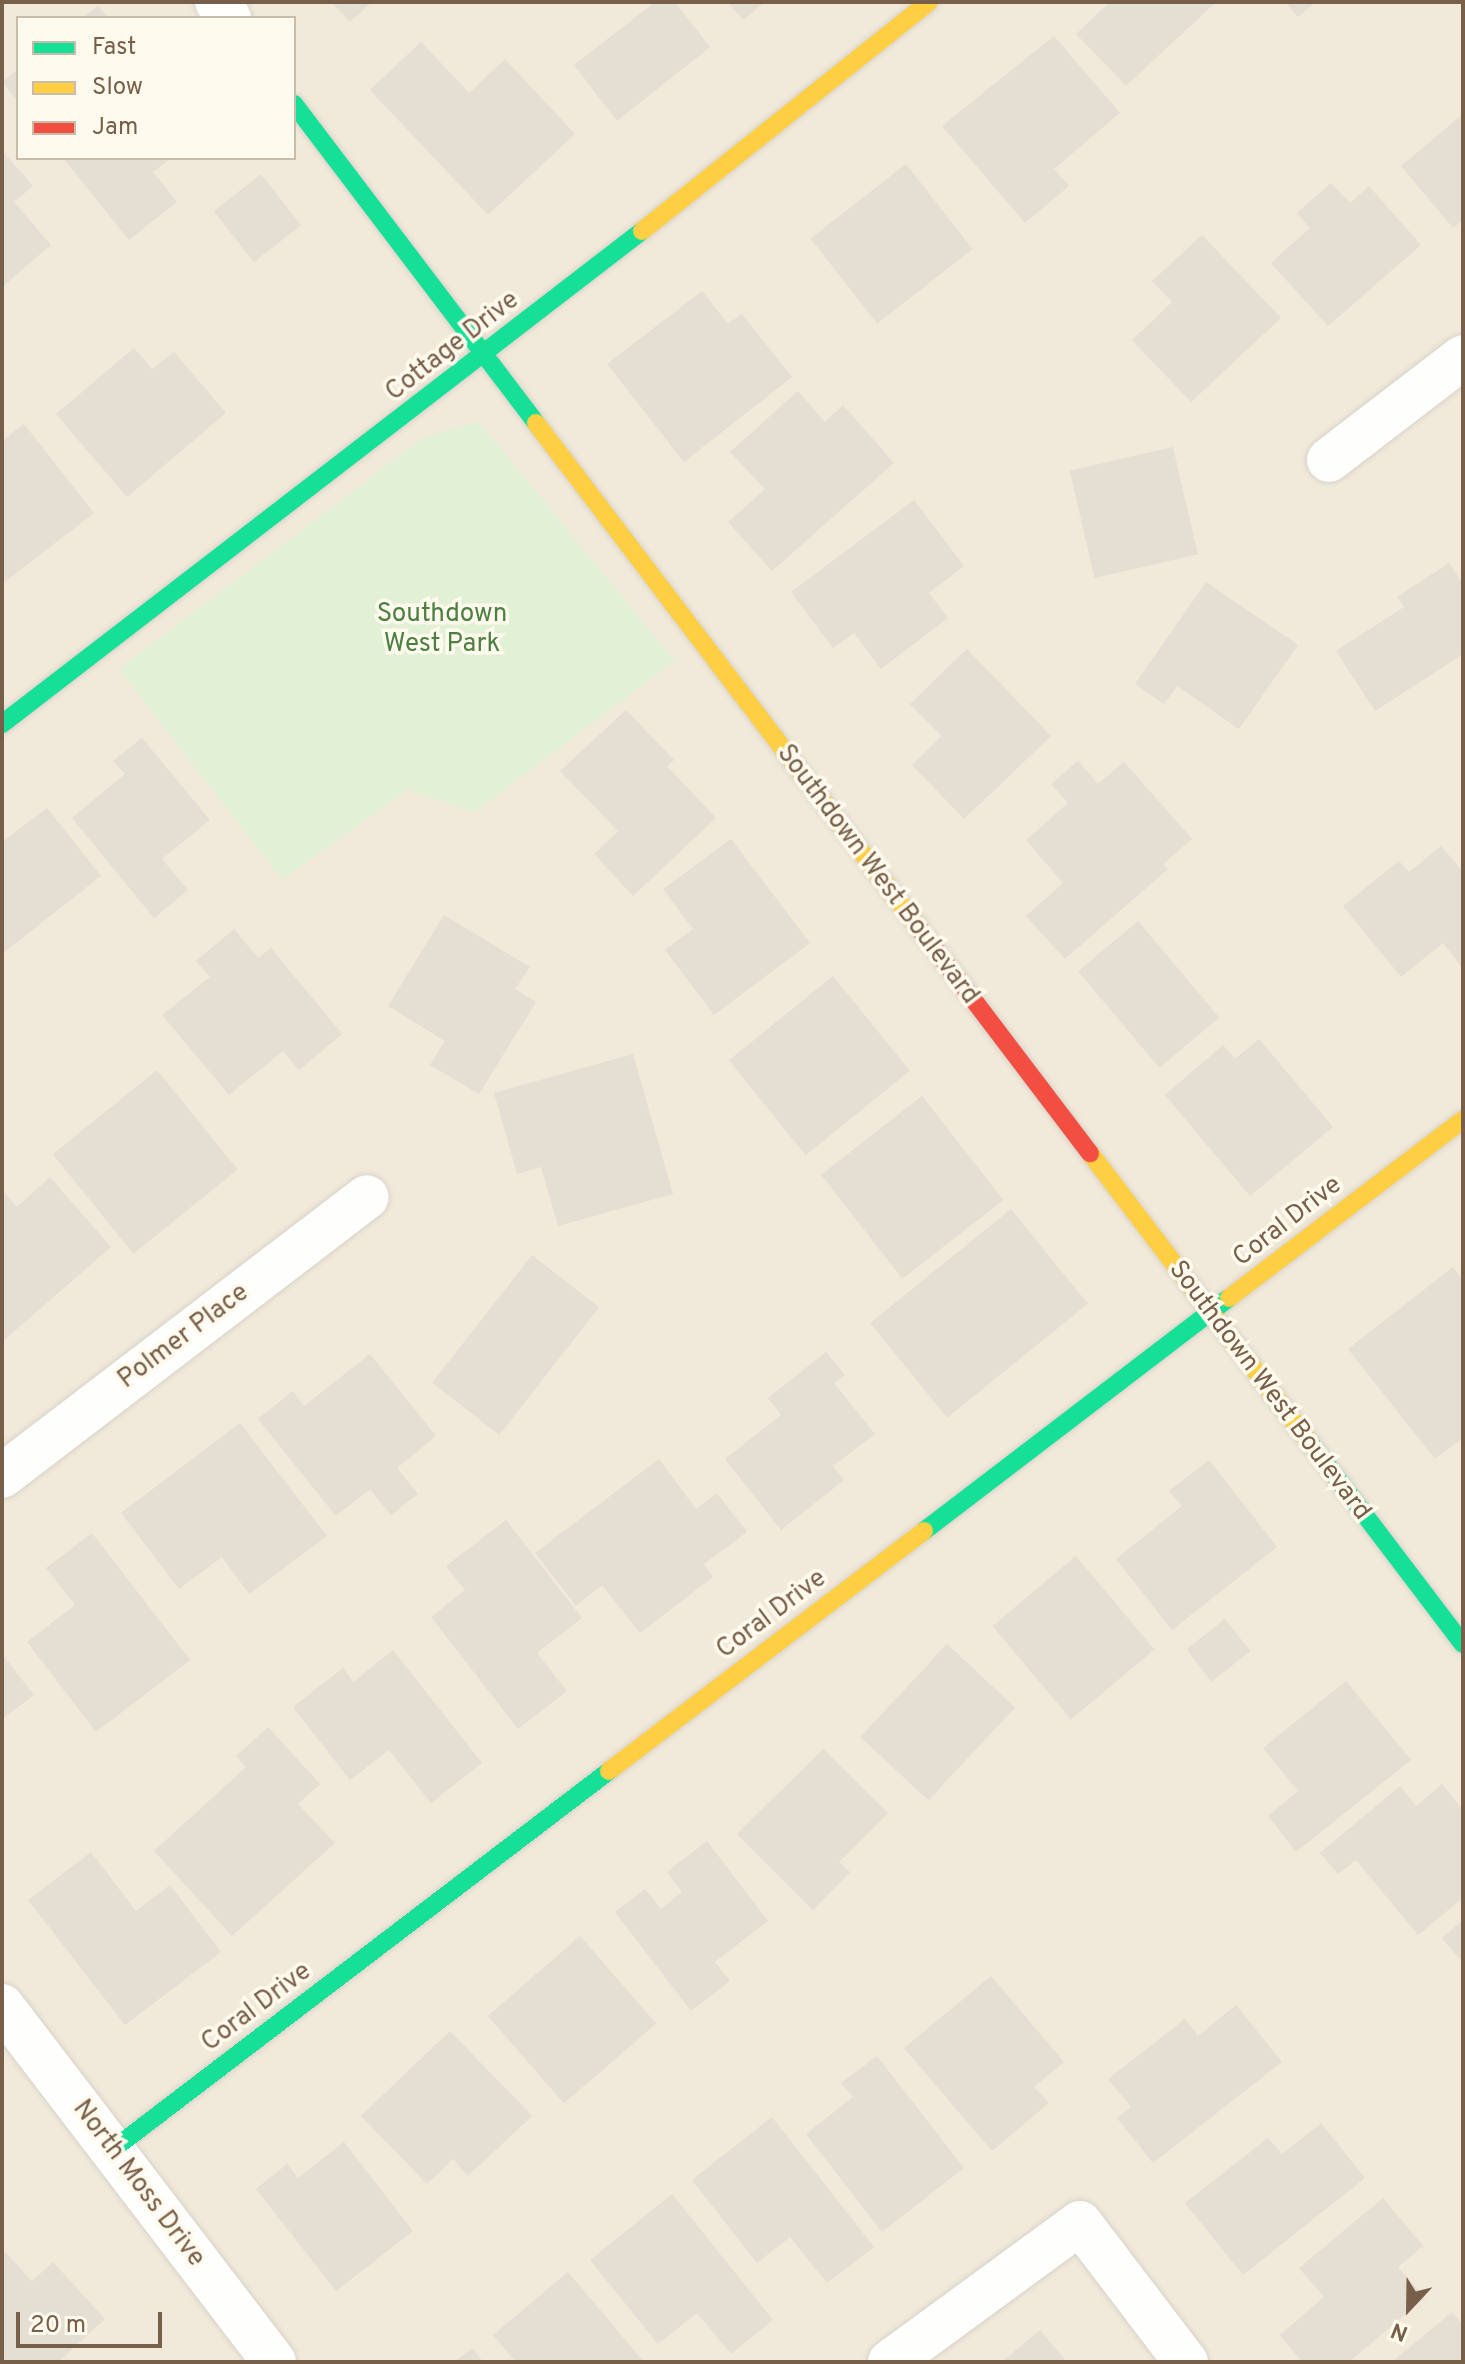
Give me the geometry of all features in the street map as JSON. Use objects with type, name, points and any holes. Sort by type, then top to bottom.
[{"type":"street","name":"Cottage Drive","points":[[2,724],[485,356],[929,2]]},
{"type":"street","name":"Southdown West Boulevard","points":[[296,107],[1210,1315],[1463,1644]]},
{"type":"street","points":[[1329,460],[1463,357]]},
{"type":"street","name":"Coral Drive","points":[[112,2150],[1463,1120]]},
{"type":"street","name":"Polmer Place","points":[[2,1476],[367,1197]]},
{"type":"street","name":"North Moss Drive","points":[[2,2006],[274,2362]]},
{"type":"street","points":[[890,2362],[1080,2223],[1186,2362]]},
{"type":"shaded area","points":[[2,2],[1463,2],[1463,2362],[2,2362]]},
{"type":"green space","name":"Southdown West Park","points":[[479,421],[675,661],[475,812],[407,790],[282,880],[119,669],[424,437]]},
{"type":"building","points":[[331,2],[372,2],[350,22]]},
{"type":"building","points":[[655,2],[675,2],[710,47],[617,121],[574,65]]},
{"type":"building","points":[[728,2],[765,2],[743,20]]},
{"type":"building","points":[[1110,2],[1216,2],[1126,86],[1076,34]]},
{"type":"building","points":[[1285,2],[1316,2],[1298,17]]},
{"type":"building","points":[[98,6],[106,16],[85,16]]},
{"type":"building","points":[[1054,36],[1120,113],[1054,169],[1069,186],[1025,223],[942,126]]},
{"type":"building","points":[[421,42],[469,93],[505,59],[575,134],[488,215],[370,90]]},
{"type":"building","points":[[16,71],[16,100],[2,82]]},
{"type":"building","points":[[1463,114],[1463,220],[1453,228],[1401,166]]},
{"type":"building","points":[[2,151],[33,186],[14,202],[51,245],[2,287]]},
{"type":"building","points":[[65,160],[168,160],[153,172],[177,202],[129,240]]},
{"type":"building","points":[[906,164],[972,249],[877,324],[811,238]]},
{"type":"building","points":[[261,174],[301,225],[254,262],[214,211]]},
{"type":"building","points":[[1331,183],[1350,203],[1369,186],[1421,245],[1328,326],[1271,263],[1310,228],[1297,213]]},
{"type":"building","points":[[1202,235],[1281,318],[1191,402],[1132,340],[1172,302],[1152,281]]},
{"type":"building","points":[[702,291],[728,324],[742,314],[792,377],[684,462],[607,364]]},
{"type":"building","points":[[134,348],[152,369],[174,352],[226,413],[127,497],[56,414]]},
{"type":"building","points":[[798,391],[825,422],[843,405],[894,463],[772,571],[728,522],[765,489],[730,452]]},
{"type":"building","points":[[24,424],[94,513],[2,584],[2,441]]},
{"type":"building","points":[[1173,447],[1198,554],[1094,578],[1070,471]]},
{"type":"building","points":[[914,500],[964,566],[929,593],[948,618],[881,669],[854,633],[833,648],[791,592]]},
{"type":"building","points":[[1449,563],[1463,584],[1463,654],[1375,711],[1336,651],[1404,607],[1397,597]]},
{"type":"building","points":[[1206,582],[1298,645],[1239,729],[1177,686],[1164,704],[1135,684]]},
{"type":"building","points":[[967,649],[1051,736],[964,819],[912,765],[942,736],[910,704]]},
{"type":"building","points":[[626,710],[674,760],[667,766],[716,818],[633,896],[594,854],[618,831],[560,771]]},
{"type":"building","points":[[142,738],[210,820],[162,859],[188,890],[154,918],[72,818],[125,774],[113,761]]},
{"type":"building","points":[[1078,761],[1098,784],[1124,762],[1192,839],[1163,864],[1168,869],[1065,959],[1026,916],[1063,883],[1026,840],[1068,803],[1051,784]]},
{"type":"building","points":[[47,808],[101,876],[2,954],[2,842]]},
{"type":"building","points":[[731,839],[810,943],[714,1015],[665,950],[693,929],[663,889]]},
{"type":"building","points":[[1441,846],[1463,872],[1463,969],[1443,943],[1401,977],[1343,906],[1399,861],[1409,872]]},
{"type":"building","points":[[444,915],[530,967],[515,989],[536,1002],[479,1094],[430,1065],[445,1041],[388,1006]]},
{"type":"building","points":[[1138,921],[1219,1018],[1159,1068],[1078,971]]},
{"type":"building","points":[[234,929],[258,958],[271,948],[342,1034],[299,1070],[283,1051],[229,1095],[162,1015],[210,977],[196,961]]},
{"type":"building","points":[[833,976],[910,1071],[806,1155],[729,1060]]},
{"type":"building","points":[[1259,1039],[1333,1127],[1250,1196],[1165,1095],[1223,1045],[1235,1059]]},
{"type":"building","points":[[633,1054],[673,1194],[558,1226],[541,1167],[517,1174],[494,1093]]},
{"type":"building","points":[[157,1070],[238,1169],[133,1254],[53,1154]]},
{"type":"building","points":[[922,1096],[1003,1200],[902,1279],[821,1175]]},
{"type":"building","points":[[50,1177],[111,1247],[2,1342],[2,1190],[17,1207]]},
{"type":"building","points":[[1011,1209],[1088,1304],[947,1418],[870,1323]]},
{"type":"building","points":[[532,1255],[599,1307],[499,1435],[432,1383]]},
{"type":"building","points":[[1453,1267],[1463,1280],[1463,1438],[1435,1459],[1348,1349]]},
{"type":"building","points":[[826,1352],[845,1375],[834,1383],[875,1434],[833,1466],[844,1480],[781,1530],[725,1459],[781,1415],[768,1398]]},
{"type":"building","points":[[370,1354],[436,1436],[397,1468],[418,1494],[391,1515],[370,1489],[336,1516],[258,1419],[293,1391],[304,1406]]},
{"type":"building","points":[[240,1423],[327,1536],[249,1594],[222,1557],[179,1589],[121,1513]]},
{"type":"building","points":[[659,1459],[696,1509],[717,1493],[747,1532],[704,1564],[713,1577],[640,1633],[602,1585],[576,1606],[535,1553]]},
{"type":"building","points":[[1209,1460],[1277,1547],[1172,1630],[1116,1559],[1182,1506],[1169,1491]]},
{"type":"building","points":[[506,1520],[582,1618],[537,1653],[567,1691],[518,1729],[431,1617],[465,1590],[446,1566]]},
{"type":"building","points":[[92,1533],[190,1660],[96,1732],[27,1642],[75,1605],[46,1568]]},
{"type":"building","points":[[1076,1556],[1154,1649],[1071,1720],[993,1626]]},
{"type":"building","points":[[1225,1619],[1250,1651],[1212,1681],[1186,1649]]},
{"type":"building","points":[[947,1644],[1015,1707],[928,1800],[860,1737]]},
{"type":"building","points":[[393,1650],[482,1763],[431,1803],[389,1750],[350,1780],[293,1707],[343,1668],[353,1682]]},
{"type":"building","points":[[2,1654],[34,1695],[2,1719]]},
{"type":"building","points":[[1346,1681],[1411,1760],[1296,1852],[1268,1816],[1298,1791],[1263,1748]]},
{"type":"building","points":[[268,1727],[320,1784],[298,1804],[335,1843],[232,1936],[154,1851],[246,1767],[236,1756]]},
{"type":"building","points":[[823,1749],[888,1813],[839,1862],[850,1872],[813,1910],[737,1834]]},
{"type":"building","points":[[1442,1784],[1463,1810],[1463,1898],[1418,1935],[1356,1860],[1338,1874],[1320,1853],[1400,1786],[1416,1806]]},
{"type":"building","points":[[707,1841],[768,1921],[715,1962],[730,1981],[691,2011],[615,1912],[645,1889],[661,1909],[682,1892],[667,1872]]},
{"type":"building","points":[[91,1852],[136,1911],[170,1885],[221,1952],[125,2025],[28,1900]]},
{"type":"building","points":[[1463,1920],[1463,1963],[1442,1938]]},
{"type":"building","points":[[580,1936],[656,2024],[564,2104],[488,2016]]},
{"type":"building","points":[[991,1976],[1064,2062],[1034,2087],[1049,2103],[992,2151],[904,2048]]},
{"type":"building","points":[[1236,2005],[1282,2062],[1153,2163],[1117,2118],[1131,2107],[1108,2079],[1185,2019],[1198,2036]]},
{"type":"building","points":[[450,2031],[532,2116],[468,2176],[453,2159],[427,2184],[361,2116]]},
{"type":"building","points":[[877,2056],[964,2168],[882,2232],[806,2134],[853,2097],[841,2083]]},
{"type":"building","points":[[772,2117],[874,2247],[827,2283],[790,2237],[757,2263],[692,2180]]},
{"type":"building","points":[[1321,2123],[1365,2178],[1243,2275],[1185,2203],[1268,2138],[1282,2154]]},
{"type":"building","points":[[344,2142],[413,2231],[336,2291],[256,2189],[287,2164],[298,2178]]},
{"type":"building","points":[[672,2194],[773,2320],[731,2354],[697,2313],[658,2344],[590,2260]]},
{"type":"building","points":[[1383,2198],[1423,2246],[1398,2267],[1425,2298],[1349,2362],[1302,2362],[1280,2335],[1324,2297],[1299,2268]]},
{"type":"building","points":[[2,2249],[32,2281],[53,2262],[105,2319],[58,2362],[2,2362]]},
{"type":"building","points":[[568,2272],[644,2362],[516,2362],[493,2335]]},
{"type":"building","points":[[1452,2312],[1463,2325],[1463,2362],[1392,2362]]},
{"type":"building","points":[[1040,2330],[1067,2362],[1002,2362]]},
{"type":"building","points":[[472,2348],[483,2362],[454,2362]]},
{"type":"traffic: fast","points":[[296,107],[536,423]]},
{"type":"traffic: fast","points":[[2,724],[642,231]]},
{"type":"traffic: fast","points":[[924,1531],[1229,1298]]},
{"type":"traffic: fast","points":[[1311,1444],[1463,1644]]},
{"type":"traffic: fast","points":[[112,2150],[609,1771]]},
{"type":"traffic: slow","points":[[642,231],[929,2]]},
{"type":"traffic: slow","points":[[536,423],[919,928]]},
{"type":"traffic: slow","points":[[1229,1298],[1463,1120]]},
{"type":"traffic: slow","points":[[1090,1153],[1311,1444]]},
{"type":"traffic: slow","points":[[609,1771],[924,1531]]},
{"type":"traffic: jam","points":[[919,928],[1090,1153]]}]
